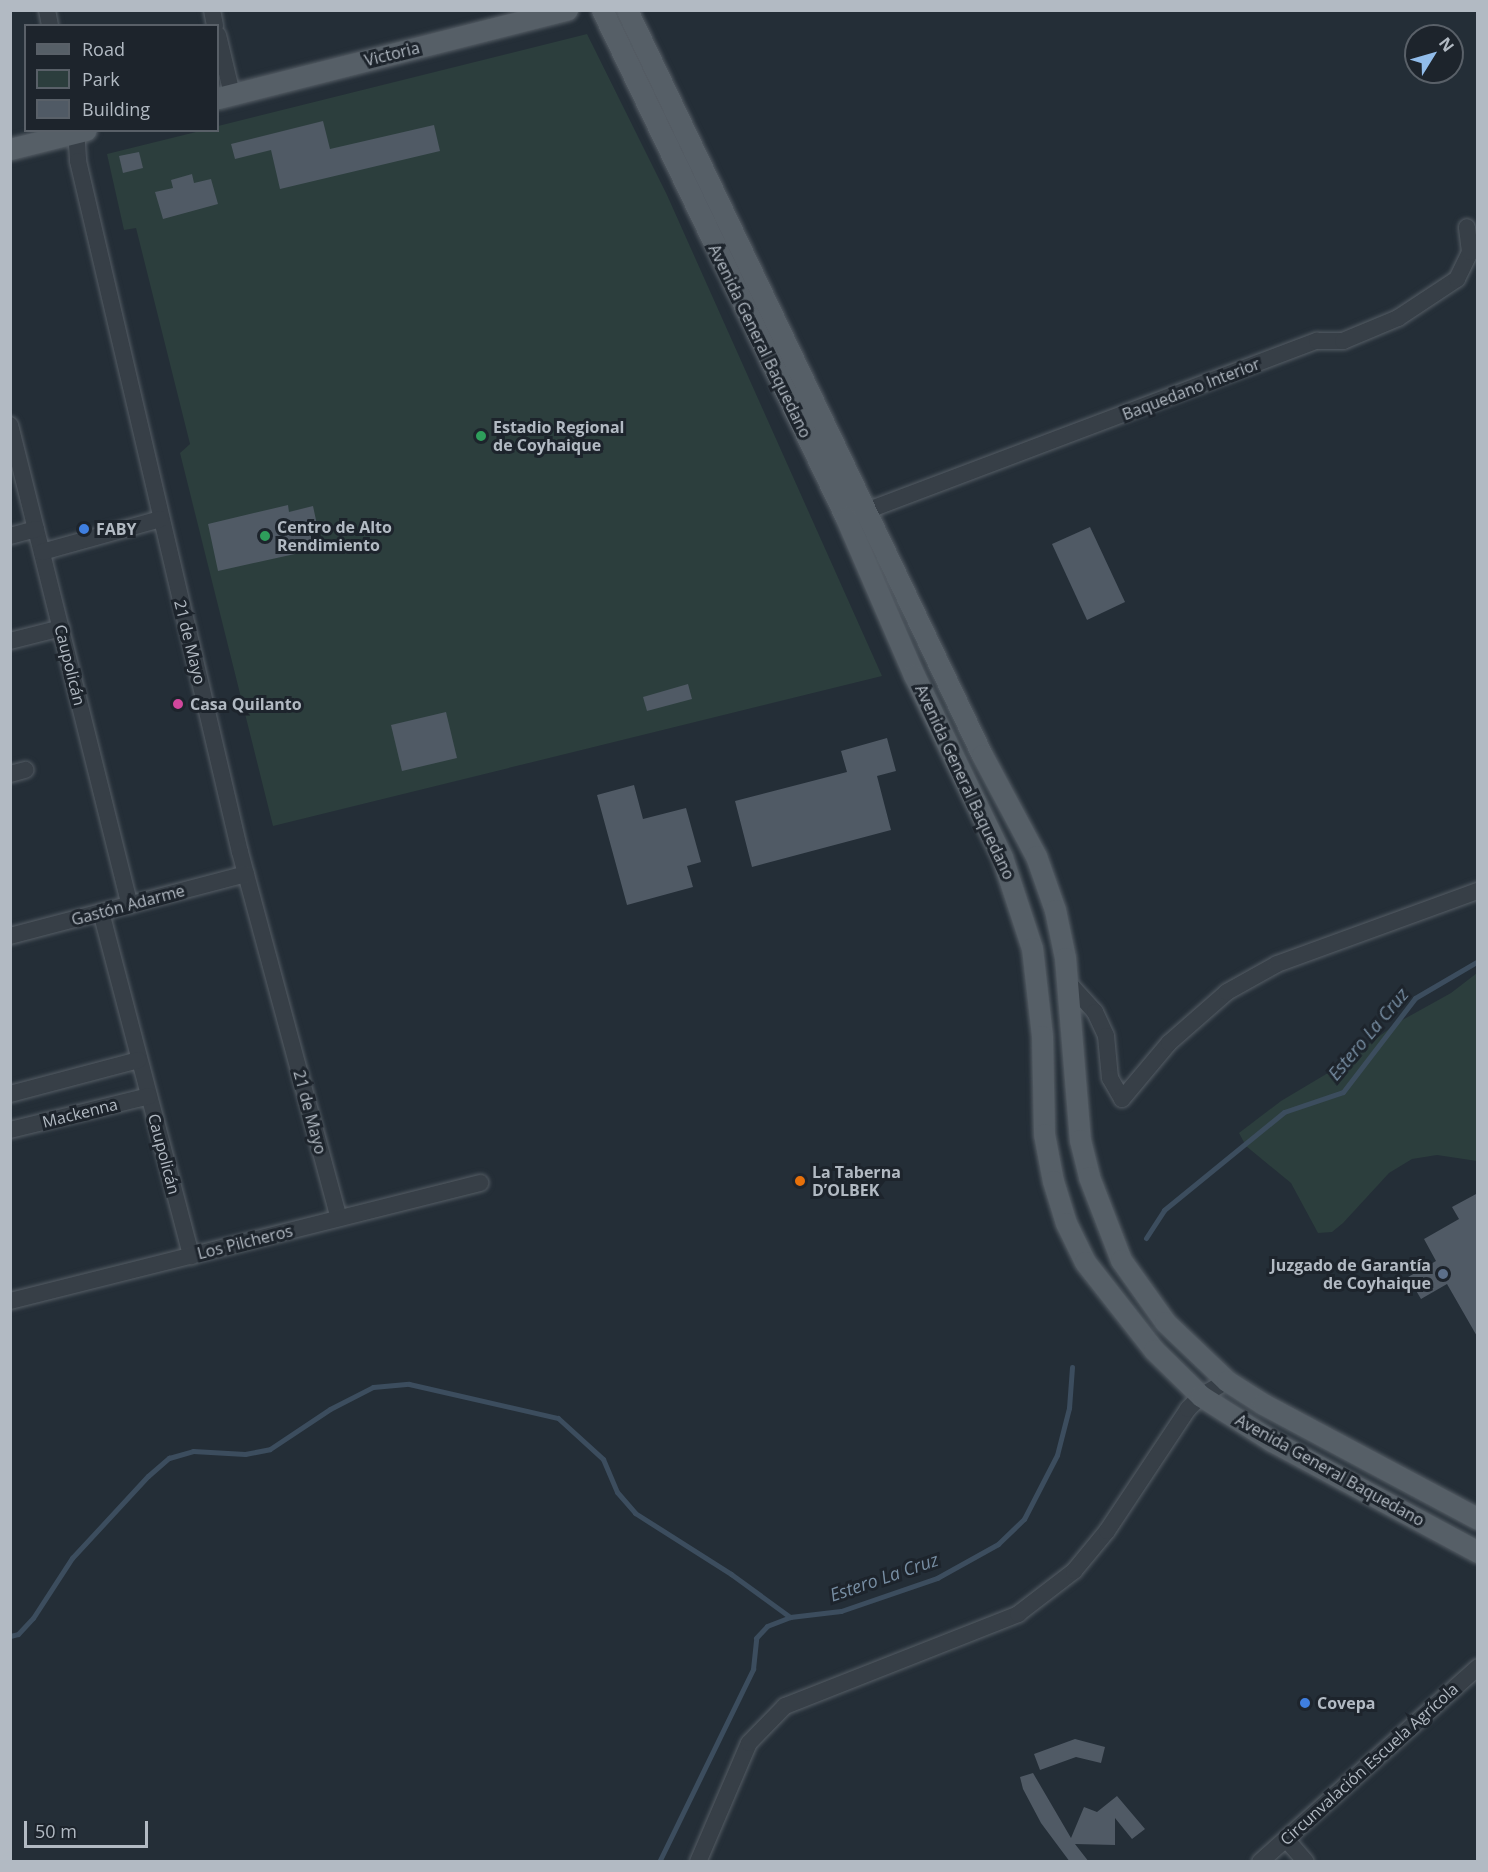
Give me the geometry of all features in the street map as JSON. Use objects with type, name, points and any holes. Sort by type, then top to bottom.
[{"type":"main road","name":"Victoria","points":[[225,96],[567,10]]},
{"type":"main road","name":"Avenida General Baquedano","points":[[602,10],[846,518],[914,675],[1002,857],[1032,948],[1042,1036],[1044,1134],[1066,1223],[1085,1262],[1124,1314],[1201,1396],[1272,1441],[1478,1552]]},
{"type":"main road","name":"Avenida General Baquedano","points":[[627,10],[982,755],[1036,856],[1060,930],[1067,981],[1080,1140],[1106,1223],[1121,1260],[1143,1294],[1192,1350],[1227,1381],[1263,1404],[1478,1519]]},
{"type":"main road","points":[[10,149],[76,132]]},
{"type":"street","points":[[219,44],[225,96]]},
{"type":"street","name":"21 de Mayo","points":[[80,132],[78,161],[160,519],[246,874],[339,1218]]},
{"type":"street","name":"Baquedano Interior","points":[[866,511],[1317,341],[1344,341],[1398,318],[1457,279],[1470,252],[1467,227]]},
{"type":"street","name":"Caupolicán","points":[[12,435],[129,905]]},
{"type":"street","points":[[42,552],[160,519]]},
{"type":"street","points":[[10,536],[36,529]]},
{"type":"street","points":[[10,641],[61,628]]},
{"type":"street","name":"Gastón Adarme","points":[[10,936],[246,874]]},
{"type":"street","points":[[1067,981],[1095,1012],[1106,1036],[1110,1078],[1122,1099],[1169,1043],[1227,992],[1277,964],[1478,891]]},
{"type":"street","name":"Caupolicán","points":[[101,912],[191,1256]]},
{"type":"street","points":[[10,1094],[139,1060]]},
{"type":"street","name":"Mackenna","points":[[10,1130],[149,1096]]},
{"type":"street","name":"Los Pilcheros","points":[[10,1301],[480,1183]]},
{"type":"street","points":[[698,1862],[749,1743],[785,1706],[1018,1614],[1074,1571],[1107,1531],[1201,1396],[1227,1381]]},
{"type":"street","name":"Circunvalación Escuela Agrícola","points":[[1260,1862],[1478,1667]]},
{"type":"street","points":[[1286,1839],[1306,1862]]},
{"type":"green space","name":"Estadio Regional de Coyhaique","points":[[587,34],[667,195],[882,676],[273,826],[180,453],[190,444],[136,228],[124,230],[107,154],[196,132],[219,132],[219,126]]},
{"type":"green space","points":[[1477,973],[1477,1161],[1437,1155],[1412,1159],[1389,1173],[1332,1232],[1318,1233],[1291,1183],[1246,1146],[1239,1133],[1281,1101],[1338,1067],[1397,1023],[1451,993]]},
{"type":"building","points":[[323,121],[330,149],[434,125],[440,151],[280,189],[271,150],[235,159],[231,144]]},
{"type":"building","points":[[139,152],[143,168],[123,173],[119,156]]},
{"type":"building","points":[[192,174],[194,183],[211,179],[218,204],[163,219],[155,192],[173,188],[171,180]]},
{"type":"building","name":"Centro de Alto Rendimiento","points":[[288,505],[289,512],[313,506],[322,548],[218,571],[208,524]]},
{"type":"building","points":[[1090,527],[1125,602],[1087,620],[1052,544]]},
{"type":"building","points":[[688,684],[692,699],[647,711],[643,697]]},
{"type":"building","points":[[446,712],[457,758],[402,771],[391,725]]},
{"type":"building","points":[[887,738],[896,771],[877,776],[891,830],[752,867],[735,801],[847,772],[841,751]]},
{"type":"building","points":[[634,785],[643,819],[686,808],[701,862],[687,866],[693,887],[627,905],[597,795]]},
{"type":"building","name":"Juzgado de Garantía de Coyhaique","points":[[1478,1193],[1478,1338],[1447,1284],[1421,1299],[1408,1277],[1436,1261],[1424,1239],[1459,1219],[1452,1207]]},
{"type":"building","points":[[1075,1739],[1105,1747],[1101,1763],[1076,1757],[1040,1770],[1034,1754]]},
{"type":"building","points":[[1033,1773],[1071,1838],[1084,1807],[1097,1812],[1117,1796],[1145,1829],[1132,1839],[1115,1818],[1115,1845],[1075,1844],[1089,1862],[1070,1862],[1041,1823],[1023,1789],[1020,1777]]},
{"type":"waterway","name":"Estero La Cruz","points":[[1146,1238],[1164,1210],[1284,1112],[1343,1092],[1415,998],[1478,961]]},
{"type":"waterway","name":"Estero La Cruz","points":[[659,1862],[753,1669],[756,1638],[767,1626],[790,1617],[841,1611],[937,1578],[998,1544],[1024,1519],[1057,1455],[1069,1408],[1072,1367]]},
{"type":"waterway","points":[[10,1636],[18,1634],[33,1618],[72,1558],[148,1476],[169,1458],[193,1451],[245,1454],[270,1449],[330,1409],[373,1387],[409,1384],[558,1418],[603,1459],[617,1492],[635,1513],[731,1574],[790,1617]]},
{"type":"place","name":"Estadio Regional de Coyhaique","points":[[481,436]]},
{"type":"place","name":"FABY","points":[[84,529]]},
{"type":"place","name":"Centro de Alto Rendimiento","points":[[265,536]]},
{"type":"place","name":"Casa Quilanto","points":[[178,704]]},
{"type":"place","name":"La Taberna D’OLBEK","points":[[800,1181]]},
{"type":"place","name":"Juzgado de Garantía de Coyhaique","points":[[1443,1274]]},
{"type":"place","name":"Covepa","points":[[1305,1703]]}]
